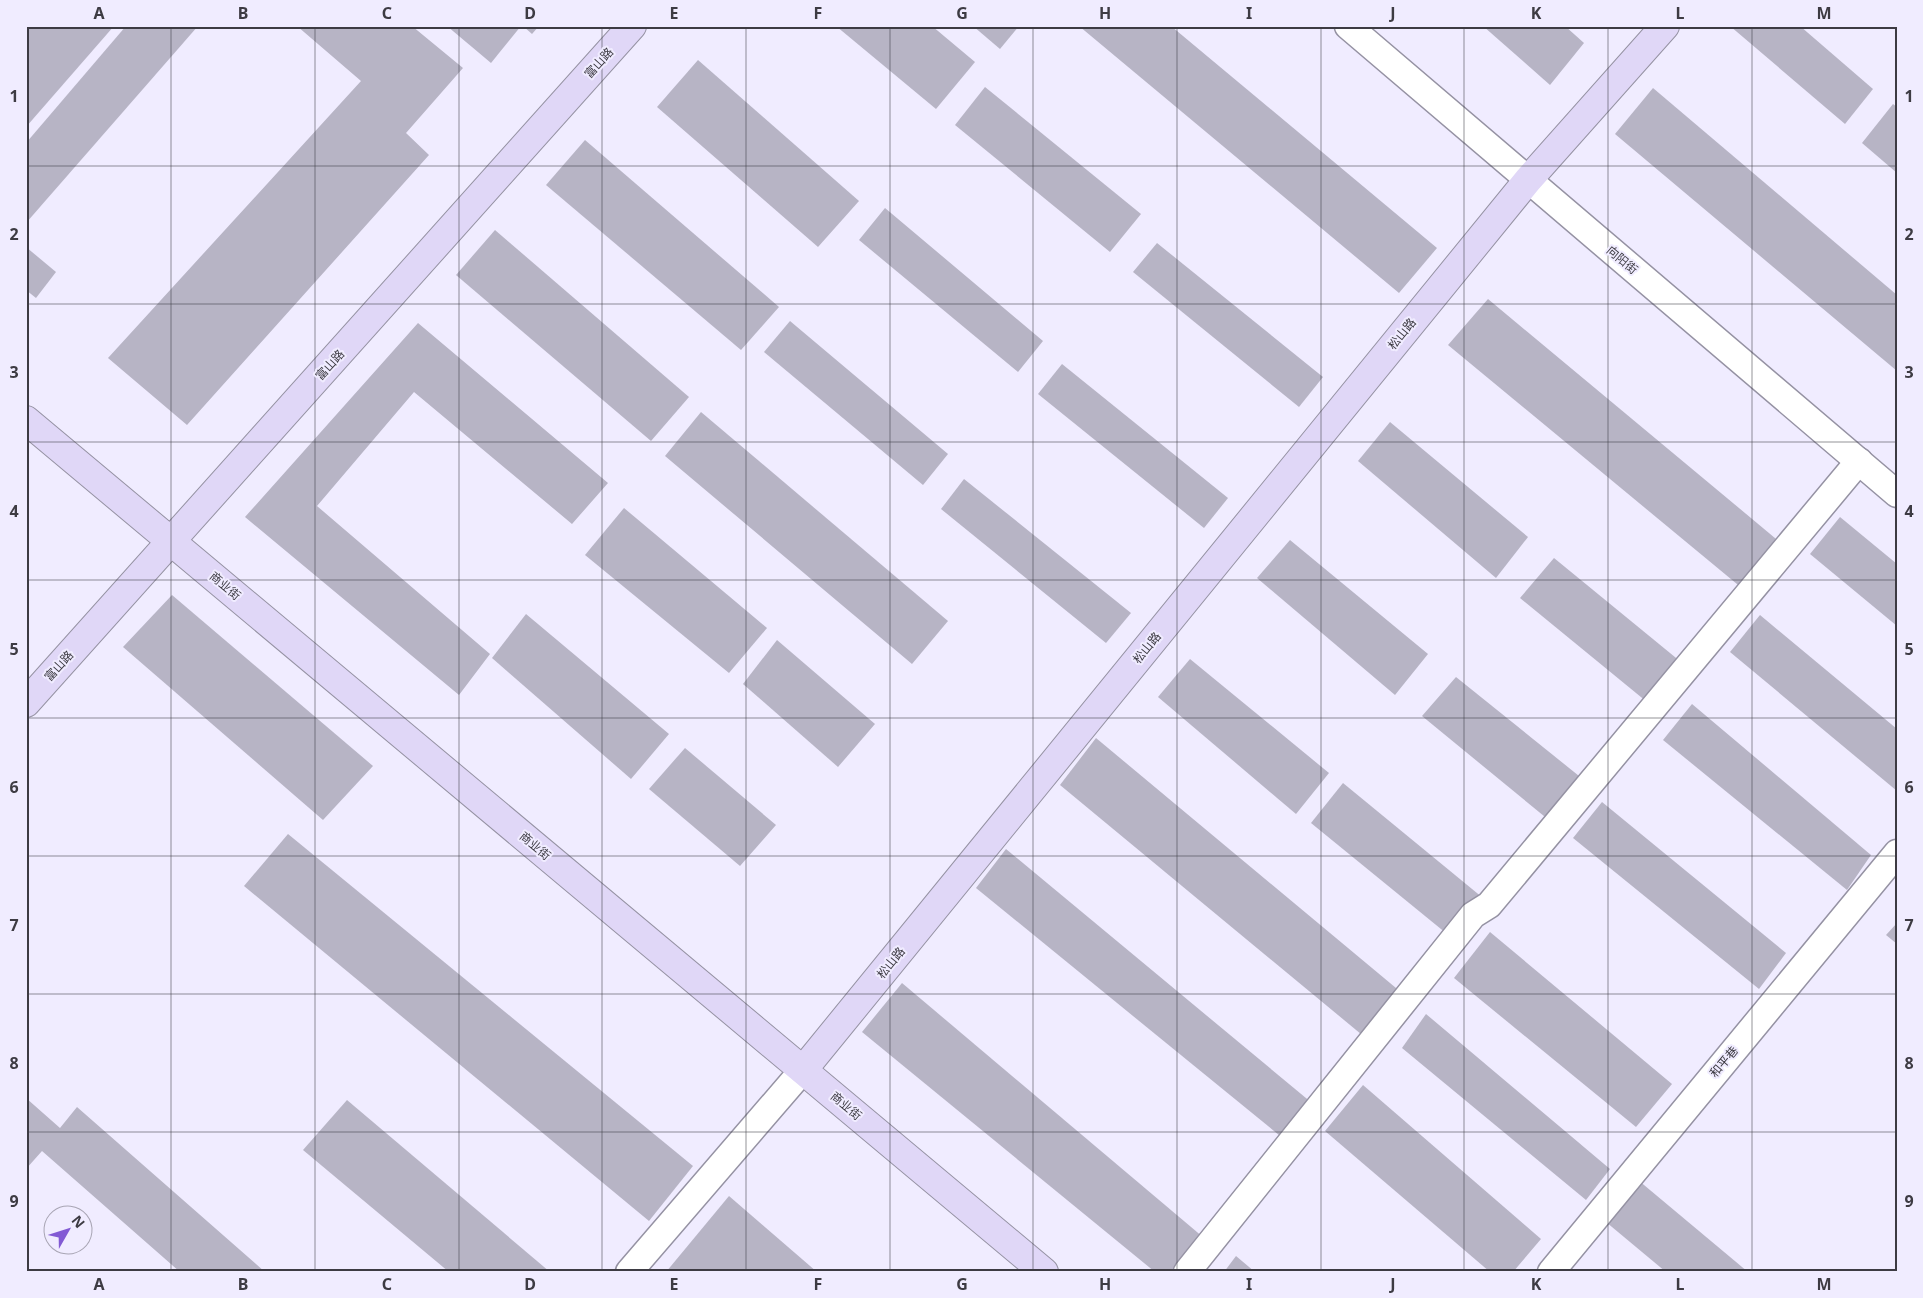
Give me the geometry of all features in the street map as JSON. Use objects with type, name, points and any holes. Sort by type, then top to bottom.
[{"type":"street","name":"富山路","points":[[26,702],[172,542],[632,26]]},
{"type":"street","name":"向阳街","points":[[1348,26],[1897,494]]},
{"type":"street","name":"松山路","points":[[630,1272],[803,1070],[1528,180],[1665,26]]},
{"type":"street","name":"商业街","points":[[26,420],[1044,1272]]},
{"type":"street","points":[[1187,1272],[1473,915],[1489,905],[1858,461]]},
{"type":"street","name":"和平巷","points":[[1551,1272],[1897,853]]},
{"type":"building","points":[[26,26],[114,26],[26,127]]},
{"type":"building","points":[[126,26],[198,26],[26,223],[26,143]]},
{"type":"building","points":[[297,26],[412,26],[463,68],[406,133],[429,155],[187,425],[108,358],[361,81]]},
{"type":"building","points":[[447,26],[521,26],[491,63]]},
{"type":"building","points":[[523,26],[539,26],[532,34]]},
{"type":"building","points":[[836,26],[932,26],[975,62],[936,109]]},
{"type":"building","points":[[973,26],[1019,26],[1000,49]]},
{"type":"building","points":[[1079,26],[1171,26],[1437,248],[1399,293]]},
{"type":"building","points":[[1483,26],[1565,26],[1584,43],[1550,85]]},
{"type":"building","points":[[1730,26],[1800,26],[1873,89],[1845,124]]},
{"type":"building","points":[[698,60],[859,201],[818,247],[657,107]]},
{"type":"building","points":[[985,87],[1141,214],[1110,252],[955,125]]},
{"type":"building","points":[[1653,88],[1897,295],[1897,371],[1615,134]]},
{"type":"building","points":[[1893,104],[1897,107],[1897,173],[1862,143]]},
{"type":"building","points":[[585,140],[779,307],[741,350],[546,185]]},
{"type":"building","points":[[885,208],[1043,341],[1018,372],[859,240]]},
{"type":"building","points":[[495,230],[689,397],[651,441],[456,275]]},
{"type":"building","points":[[1157,243],[1323,377],[1299,407],[1133,272]]},
{"type":"building","points":[[26,247],[56,272],[36,298],[26,290]]},
{"type":"building","points":[[1488,299],[1781,543],[1743,589],[1448,345]]},
{"type":"building","points":[[790,321],[948,454],[923,485],[764,352]]},
{"type":"building","points":[[418,323],[608,483],[572,524],[414,392],[317,506],[490,654],[459,695],[245,517]]},
{"type":"building","points":[[1062,364],[1228,498],[1204,528],[1038,394]]},
{"type":"building","points":[[701,412],[948,621],[912,664],[665,456]]},
{"type":"building","points":[[1390,422],[1528,537],[1496,578],[1358,461]]},
{"type":"building","points":[[964,479],[1131,613],[1106,643],[941,509]]},
{"type":"building","points":[[624,508],[767,628],[729,673],[585,555]]},
{"type":"building","points":[[1840,517],[1897,564],[1897,626],[1810,554]]},
{"type":"building","points":[[1290,540],[1428,654],[1395,695],[1257,578]]},
{"type":"building","points":[[1554,558],[1681,662],[1647,702],[1520,598]]},
{"type":"building","points":[[172,595],[373,766],[323,820],[123,647]]},
{"type":"building","points":[[526,614],[669,734],[631,779],[492,658]]},
{"type":"building","points":[[1760,615],[1897,729],[1897,791],[1730,652]]},
{"type":"building","points":[[777,640],[875,724],[838,767],[743,684]]},
{"type":"building","points":[[1190,659],[1329,773],[1296,814],[1158,697]]},
{"type":"building","points":[[1456,677],[1584,780],[1550,821],[1422,716]]},
{"type":"building","points":[[1692,704],[1871,855],[1847,890],[1663,740]]},
{"type":"building","points":[[1096,738],[1408,998],[1373,1044],[1060,785]]},
{"type":"building","points":[[685,748],[776,825],[740,866],[649,789]]},
{"type":"building","points":[[1343,783],[1483,898],[1452,938],[1311,823]]},
{"type":"building","points":[[1602,802],[1786,953],[1759,989],[1573,838]]},
{"type":"building","points":[[288,834],[693,1166],[649,1221],[244,886]]},
{"type":"building","points":[[1006,849],[1318,1108],[1290,1144],[976,888]]},
{"type":"building","points":[[1897,923],[1897,944],[1886,935]]},
{"type":"building","points":[[1490,932],[1672,1084],[1636,1127],[1454,978]]},
{"type":"building","points":[[902,983],[1210,1243],[1184,1272],[1155,1272],[862,1032]]},
{"type":"building","points":[[1426,1014],[1610,1169],[1586,1200],[1402,1048]]},
{"type":"building","points":[[1363,1085],[1541,1239],[1513,1272],[1490,1272],[1325,1131]]},
{"type":"building","points":[[26,1098],[60,1128],[77,1107],[265,1272],[180,1272],[42,1151],[26,1169]]},
{"type":"building","points":[[347,1100],[550,1272],[449,1272],[303,1150]]},
{"type":"building","points":[[1638,1180],[1748,1272],[1666,1272],[1606,1222]]},
{"type":"building","points":[[729,1196],[817,1272],[666,1272]]},
{"type":"building","points":[[1236,1256],[1255,1272],[1224,1272]]}]
